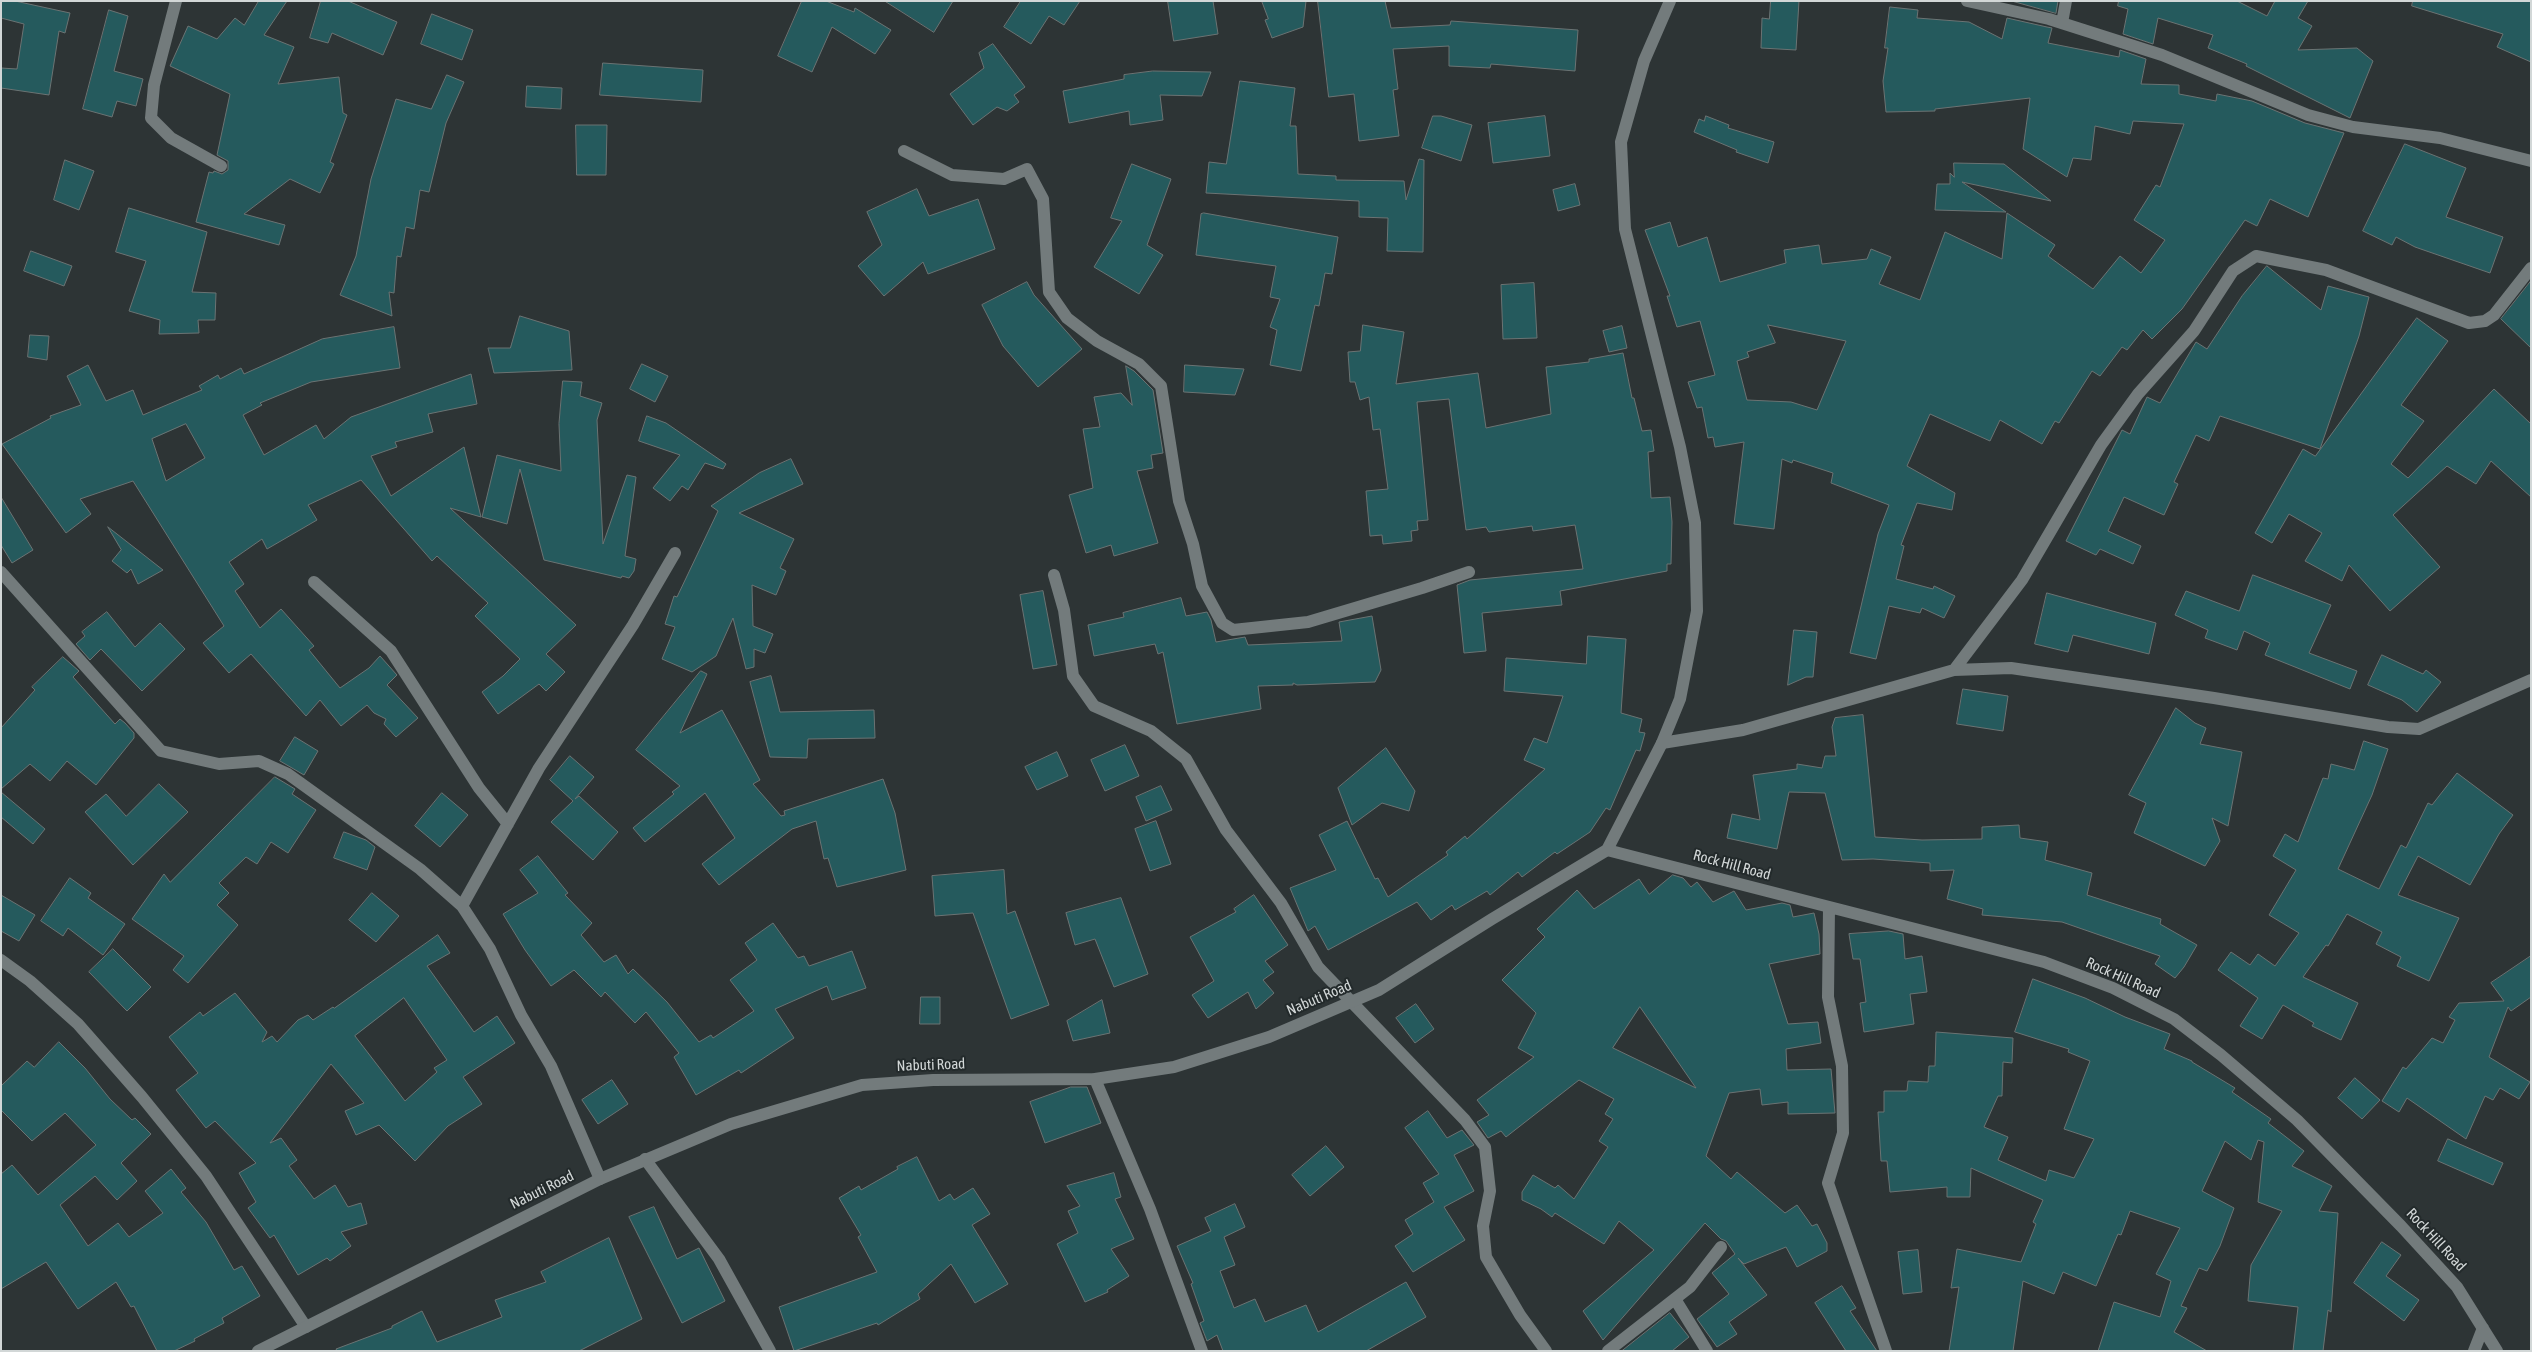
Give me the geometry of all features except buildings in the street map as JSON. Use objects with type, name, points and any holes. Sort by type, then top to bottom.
[{"type":"street","points":[[176,1],[154,85],[151,118],[171,138],[221,166]]},
{"type":"street","points":[[1608,850],[1662,744],[1680,699],[1697,611],[1695,522],[1680,447],[1625,229],[1621,142],[1644,61],[1670,1]]},
{"type":"street","points":[[1967,1],[2062,23],[2162,55],[2308,115],[2353,127],[2440,138],[2531,161]]},
{"type":"street","points":[[2062,23],[2066,1]]},
{"type":"street","points":[[904,151],[952,175],[1004,179],[1028,170],[1043,199],[1049,292],[1066,318],[1097,341],[1139,364],[1161,386],[1179,501],[1193,544],[1202,586],[1222,622],[1233,630],[1308,622],[1470,572]]},
{"type":"street","points":[[1954,670],[2022,580],[2100,445],[2138,394],[2194,331],[2234,271],[2256,256],[2326,270],[2469,323],[2485,322],[2494,315],[2531,268]]},
{"type":"street","points":[[462,906],[539,768],[633,624],[675,553]]},
{"type":"street","points":[[1,572],[161,751],[219,764],[259,761],[288,774],[420,869],[462,906],[490,949],[521,1015],[551,1066],[600,1179]]},
{"type":"street","points":[[1054,575],[1064,610],[1073,676],[1094,706],[1152,731],[1186,759],[1226,830],[1280,903],[1318,967],[1465,1120],[1485,1146],[1490,1191],[1483,1226],[1486,1257],[1520,1315],[1546,1351]]},
{"type":"street","points":[[314,582],[391,651],[479,788],[508,824]]},
{"type":"street","points":[[1662,744],[1743,730],[1954,670],[2011,668],[2214,698],[2388,727],[2419,729],[2531,680]]},
{"type":"street","name":"Nabuti Road","points":[[258,1351],[600,1179],[731,1124],[862,1085],[933,1080],[1095,1079],[1174,1067],[1269,1037],[1379,990],[1492,919],[1608,850]]},
{"type":"street","name":"Rock Hill Road","points":[[1608,850],[2044,962],[2112,988],[2174,1019],[2221,1055],[2297,1120],[2401,1226],[2457,1287],[2497,1351]]},
{"type":"street","points":[[1828,908],[1828,997],[1842,1066],[1843,1132],[1828,1183],[1886,1351]]},
{"type":"street","points":[[1,960],[25,977],[78,1024],[142,1097],[206,1176],[306,1327]]},
{"type":"street","points":[[1095,1079],[1150,1209],[1202,1351]]},
{"type":"street","points":[[645,1159],[719,1259],[770,1351]]},
{"type":"street","points":[[1608,1351],[1690,1287],[1721,1247]]},
{"type":"street","points":[[1674,1299],[1707,1351]]},
{"type":"street","points":[[2474,1351],[2483,1328]]}]
